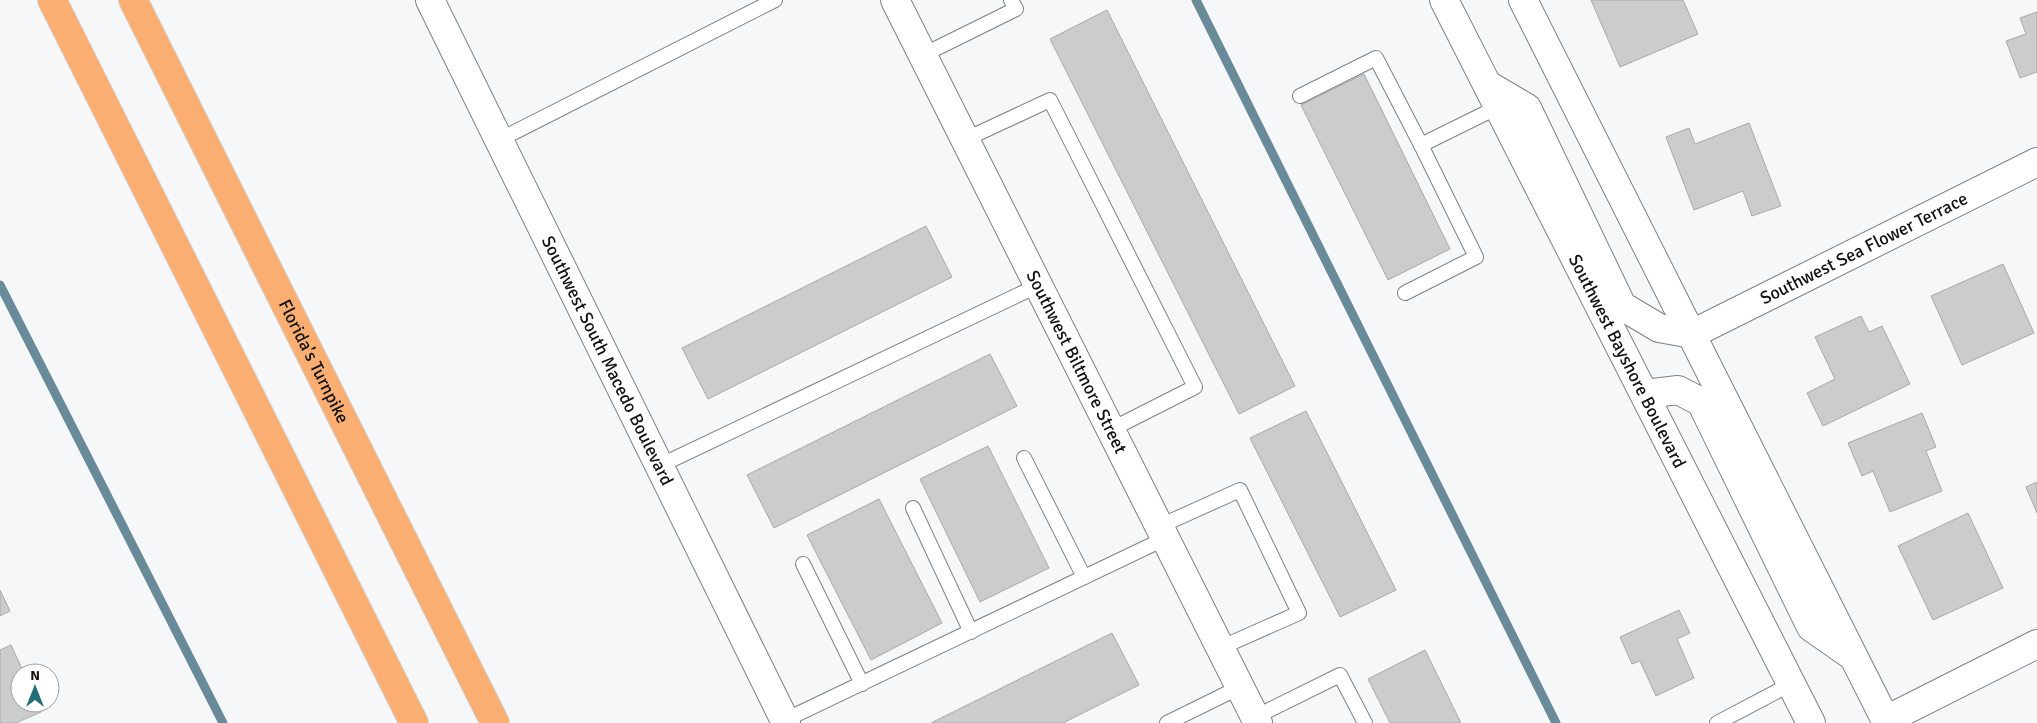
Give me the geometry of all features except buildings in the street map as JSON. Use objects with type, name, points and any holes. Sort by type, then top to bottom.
[{"type":"highway","points":[[52,0],[414,723]]},
{"type":"highway","name":"Florida's Turnpike","points":[[133,0],[496,723]]},
{"type":"main road","name":"Southwest South Macedo Boulevard","points":[[430,0],[786,722]]},
{"type":"main road","name":"Southwest Biltmore Street","points":[[895,0],[964,140],[1112,429],[1256,720]]},
{"type":"main road","name":"Southwest Bayshore Boulevard","points":[[1444,0],[1811,723]]},
{"type":"main road","points":[[1523,0],[1886,721],[2037,644]]},
{"type":"main road","points":[[1493,96],[1527,108],[1622,306],[1659,328],[1692,334]]},
{"type":"main road","name":"Southwest Sea Flower Terrace","points":[[1692,334],[2037,162]]},
{"type":"main road","points":[[1645,394],[1678,390],[1701,402],[1811,626],[1854,657]]},
{"type":"lane","points":[[498,140],[775,0]]},
{"type":"lane","points":[[923,55],[1016,9],[1012,0]]},
{"type":"lane","points":[[1300,96],[1376,58],[1476,257],[1405,293]]},
{"type":"lane","points":[[1421,145],[1493,96]]},
{"type":"lane","points":[[964,140],[1050,100],[1196,387],[1112,429]]},
{"type":"lane","points":[[659,466],[1039,285]]},
{"type":"lane","points":[[1024,458],[1084,577]]},
{"type":"lane","points":[[786,722],[1084,577],[1240,490],[1299,613],[1220,648]]},
{"type":"lane","points":[[913,508],[971,632]]},
{"type":"lane","points":[[803,564],[862,684]]},
{"type":"lane","points":[[1256,720],[1340,675],[1365,723]]},
{"type":"lane","points":[[1717,723],[1791,684]]},
{"type":"lane","points":[[1167,723],[1240,687]]},
{"type":"waterway","points":[[1196,0],[1556,723]]},
{"type":"waterway","points":[[0,285],[223,723]]}]
